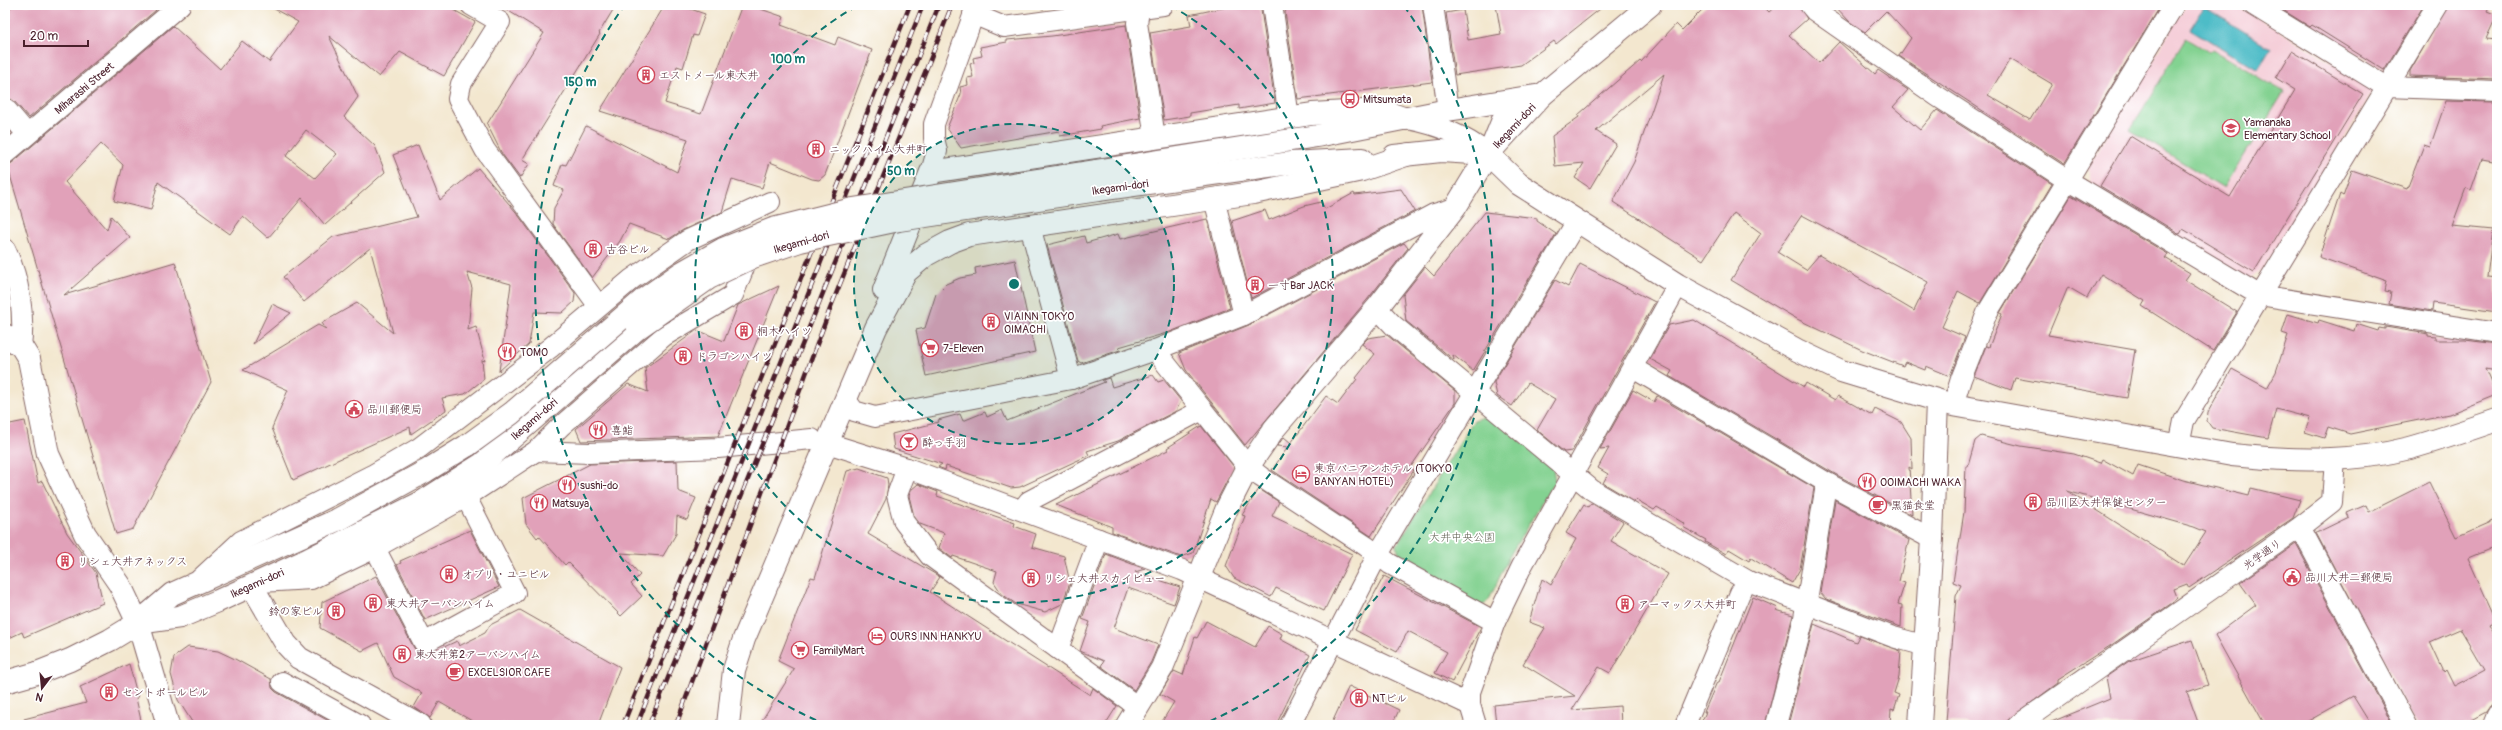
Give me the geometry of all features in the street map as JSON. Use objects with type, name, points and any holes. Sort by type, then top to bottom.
[{"type":"main road","name":"Ikegami-dori","points":[[5,682],[70,660],[110,640],[138,622],[172,594],[337,520],[426,471],[468,445],[512,412],[644,299],[681,273],[723,249],[773,229],[846,210],[1097,180],[1291,163],[1359,160],[1441,151],[1488,154],[1542,95],[1645,7]]},
{"type":"main road","name":"Ikegami-dori","points":[[138,622],[180,616],[304,562],[422,502],[482,464],[655,314],[691,289],[731,266],[800,241],[849,229],[1448,110],[1542,95]]},
{"type":"main road","points":[[876,328],[884,286],[931,172],[1289,117],[1380,110],[1406,119]]},
{"type":"main road","points":[[728,725],[734,670],[744,639],[820,441],[846,400],[876,328],[906,272],[926,255],[950,242],[969,235],[1214,199],[1297,185],[1355,172],[1409,154]]},
{"type":"main road","points":[[1132,716],[1162,668],[1190,595],[1199,578],[1227,508],[1248,467],[1274,429],[1377,308],[1455,208],[1488,154],[1519,184],[1577,221],[1678,284],[1797,350],[1841,371],[1945,403],[2232,455],[2281,460],[2366,456],[2409,448],[2497,420]]},
{"type":"main road","points":[[959,167],[943,181],[938,204],[949,225],[958,232],[969,235]]},
{"type":"main road","points":[[13,340],[29,359],[48,454],[85,534],[120,585],[138,622],[168,725]]},
{"type":"main road","points":[[1920,725],[1932,539],[1945,403]]},
{"type":"main road","points":[[255,584],[286,644],[299,658],[420,725]]},
{"type":"street","name":"Miharashi Street","points":[[5,154],[180,5]]},
{"type":"street","points":[[471,5],[500,22],[461,84],[458,100],[485,150],[598,305]]},
{"type":"street","points":[[931,172],[937,151],[934,138],[934,124],[975,10],[1004,27],[1139,7],[1163,5]]},
{"type":"street","points":[[1272,5],[1289,117]]},
{"type":"street","points":[[1433,5],[1448,110]]},
{"type":"street","points":[[1810,5],[1815,11],[1937,96],[2067,180],[2259,295],[2267,298],[2497,333]]},
{"type":"street","points":[[1945,403],[1961,379],[1987,313],[2174,5]]},
{"type":"street","points":[[2253,5],[2386,87],[2497,91]]},
{"type":"street","points":[[2179,446],[2184,421],[2259,295],[2437,5]]},
{"type":"street","points":[[1139,7],[1137,22],[1155,137]]},
{"type":"street","points":[[1406,119],[1434,124],[1456,133],[1488,154],[1503,117],[1512,101]]},
{"type":"street","points":[[5,108],[27,134]]},
{"type":"street","points":[[1214,199],[1244,315]]},
{"type":"street","points":[[193,585],[241,542],[374,474],[419,448],[550,348],[598,305],[688,240],[770,202],[733,295],[664,336],[561,426],[536,451],[466,497],[375,548],[311,579],[255,584]]},
{"type":"street","points":[[846,400],[854,411],[875,417],[1071,378],[1155,350],[1244,315],[1434,214],[1455,208]]},
{"type":"street","points":[[1290,725],[1377,556],[1476,393],[1577,221]]},
{"type":"street","points":[[1030,226],[1071,378]]},
{"type":"street","points":[[5,249],[15,270],[23,331],[13,340]]},
{"type":"street","points":[[638,276],[666,281],[674,291],[678,302],[671,325],[664,336]]},
{"type":"street","points":[[1476,725],[1470,705],[1470,692],[1495,622],[1522,566],[1572,474],[1633,368],[1678,284]]},
{"type":"street","points":[[1377,308],[1393,325],[1592,490],[1748,581],[1893,637],[1926,646]]},
{"type":"street","points":[[1155,350],[1248,467],[1377,556],[1495,622]]},
{"type":"street","points":[[1633,368],[1829,484],[1932,539]]},
{"type":"street","points":[[1022,510],[1029,501],[1202,410]]},
{"type":"street","points":[[536,451],[589,453],[718,448],[820,441],[907,468],[1099,539],[1199,578],[1333,643],[1349,647],[1470,705]]},
{"type":"street","name":"光学通り","points":[[2018,725],[2300,527],[2332,502],[2335,458]]},
{"type":"street","points":[[907,468],[897,495],[904,522],[930,556],[1058,649],[1132,716]]},
{"type":"street","points":[[1776,725],[1804,618],[1825,491],[1829,484]]},
{"type":"street","points":[[375,548],[424,643],[515,593],[466,497]]},
{"type":"street","points":[[2300,527],[2406,725]]},
{"type":"street","points":[[1058,649],[1099,539]]},
{"type":"street","points":[[1685,725],[1740,593],[1748,581]]},
{"type":"street","points":[[282,682],[360,725]]},
{"type":"street","points":[[2493,725],[2497,715]]},
{"type":"shaded area","name":"Yamanaka Elementary School","points":[[2186,5],[2236,5],[2375,88],[2262,271],[2248,279],[2091,184],[2088,167]]},
{"type":"green space","points":[[2186,38],[2209,52],[2212,49],[2284,92],[2224,188],[2130,130]]},
{"type":"green space","name":"大井中央公園","points":[[1490,415],[1553,468],[1555,481],[1509,557],[1489,600],[1481,606],[1401,564],[1397,545],[1474,420]]},
{"type":"water","points":[[2204,7],[2271,48],[2258,70],[2190,29]]},
{"type":"building","points":[[14,5],[151,5],[156,10],[29,118],[14,101],[5,97],[5,13]]},
{"type":"building","points":[[267,5],[445,5],[475,22],[444,76],[400,52],[379,77],[329,36],[358,97],[344,117],[375,146],[385,172],[325,225],[302,198],[268,238],[243,216],[230,234],[158,182],[151,210],[114,201],[123,165],[101,144],[65,182],[107,230],[111,216],[130,238],[64,295],[175,262],[211,382],[133,529],[116,534],[7,165],[12,163],[173,26],[220,69],[242,41],[269,62],[298,22]],"holes":[[[306,130],[337,154],[315,178],[286,156]]]},
{"type":"building","points":[[499,5],[616,5],[599,33],[600,34],[522,160],[529,164],[520,178],[502,154],[487,124],[544,33]]},
{"type":"building","points":[[665,5],[679,5],[705,14],[697,36],[693,35],[683,68],[677,66],[665,103],[701,114],[742,5],[749,5],[784,17],[781,25],[835,45],[838,37],[872,50],[825,175],[819,180],[812,179],[770,162],[762,188],[732,179],[722,212],[683,230],[669,239],[629,224],[620,241],[592,278],[553,224],[554,208],[564,190],[554,186],[562,164],[566,165],[586,126],[677,172],[688,139],[600,111]]},
{"type":"building","points":[[1236,5],[1256,5],[1261,10],[1275,103],[1239,109],[1239,105],[1190,113],[1190,116],[1164,120],[1150,33],[1191,26],[1189,15]]},
{"type":"building","points":[[1290,5],[1422,5],[1432,82],[1298,99],[1285,12]]},
{"type":"building","points":[[1496,5],[1605,5],[1556,44],[1554,41],[1521,65],[1455,75],[1446,13],[1463,10],[1468,40],[1501,34]]},
{"type":"building","points":[[1707,5],[1762,5],[1769,12],[1777,5],[1799,5],[1807,19],[1789,35],[1819,63],[1839,42],[1875,74],[1878,70],[1908,90],[1893,107],[1920,130],[1937,110],[2052,184],[1980,303],[1958,291],[1942,327],[1965,337],[1950,376],[1926,366],[1925,370],[1905,362],[1903,366],[1862,350],[1797,319],[1731,280],[1761,233],[1734,213],[1703,260],[1613,202],[1634,162],[1664,74],[1596,131],[1616,144],[1590,188],[1575,178],[1584,163],[1555,166],[1552,136],[1579,117],[1578,115],[1640,61],[1641,62],[1676,24],[1682,30]],"holes":[[[1802,215],[1928,282],[1914,311],[1819,255],[1806,270],[1777,252]]]},
{"type":"building","points":[[1834,5],[2161,5],[2064,164],[1899,56],[1911,38],[1886,11],[1865,32],[1850,22]],"holes":[[[2010,59],[2052,84],[2030,120],[1988,95]]]},
{"type":"building","points":[[2275,5],[2424,5],[2384,70],[2312,25],[2310,27]]},
{"type":"building","points":[[2448,5],[2490,5],[2487,11],[2497,15],[2486,39],[2497,40],[2497,79],[2410,76],[2410,71]]},
{"type":"building","points":[[1126,25],[1140,118],[1100,126],[1101,129],[1060,136],[1059,131],[961,148],[947,128],[961,94],[960,87],[968,85],[967,78],[973,77],[970,64],[974,63],[973,58],[982,56],[980,47],[1007,42],[1007,40],[1052,36]]},
{"type":"building","points":[[2292,51],[2363,94],[2254,272],[2183,229],[2180,234],[2100,186],[2130,136],[2230,197],[2295,90],[2276,78]]},
{"type":"building","points":[[2446,101],[2496,102],[2495,145],[2497,146],[2493,161],[2482,159],[2471,190],[2466,188],[2452,226],[2493,230],[2487,277],[2497,278],[2497,312],[2433,303],[2432,311],[2389,304],[2391,292],[2385,291],[2387,281],[2319,257],[2340,194],[2343,196],[2352,170],[2407,189],[2424,145],[2430,147]]},
{"type":"building","points":[[5,126],[11,133],[5,139]]},
{"type":"building","points":[[418,145],[440,200],[478,168],[516,212],[575,293],[574,302],[562,313],[534,312],[529,344],[499,371],[511,284],[467,272],[472,288],[468,330],[476,327],[485,361],[482,360],[484,379],[465,394],[442,398],[446,410],[411,434],[410,427],[293,480],[272,428],[288,390],[243,370],[318,325],[326,329],[322,323],[357,303],[393,333],[370,248],[304,302],[283,277],[333,237],[417,217],[393,155]]},
{"type":"building","points":[[1401,189],[1415,211],[1251,298],[1232,221],[1265,210],[1269,220],[1304,206],[1321,202],[1325,209],[1354,193],[1355,195]]},
{"type":"building","points":[[2071,196],[2168,254],[2165,258],[2190,273],[2185,280],[2237,312],[2213,351],[2142,306],[2145,301],[2101,274],[2087,298],[2068,287],[2048,335],[2135,350],[2127,398],[2015,378],[2011,390],[1974,376],[1986,346],[1989,347],[2002,314],[2000,313]]},
{"type":"building","points":[[1485,212],[1537,218],[1537,221],[1556,234],[1473,371],[1453,355],[1454,360],[1406,321],[1403,295],[1425,267],[1434,276]]},
{"type":"building","points":[[1207,219],[1230,308],[1170,332],[1119,347],[1120,350],[1081,363],[1078,361],[1047,245],[1084,236],[1086,243],[1118,234],[1120,239]]},
{"type":"building","points":[[1404,243],[1408,248],[1367,300],[1245,445],[1186,370],[1179,353],[1249,325]]},
{"type":"building","name":"VIAINN TOKYO OIMACHI","points":[[1015,260],[1035,352],[926,376],[916,330],[925,328],[936,294],[946,284],[960,278],[976,275],[975,268]]},
{"type":"building","points":[[1580,264],[1655,302],[1572,451],[1564,452],[1537,430],[1555,399],[1528,383],[1512,406],[1497,396],[1494,382],[1555,280],[1568,287]]},
{"type":"building","points":[[779,286],[718,436],[581,441],[576,429],[628,384],[648,392],[645,368],[697,330],[724,341],[738,305]]},
{"type":"building","points":[[272,304],[291,313],[253,344]]},
{"type":"building","points":[[2288,314],[2318,323],[2319,320],[2354,331],[2356,324],[2378,331],[2379,328],[2385,329],[2385,327],[2428,334],[2428,336],[2436,337],[2436,340],[2465,340],[2497,344],[2497,371],[2485,369],[2496,395],[2449,414],[2350,434],[2328,427],[2324,438],[2305,432],[2310,418],[2276,409],[2268,438],[2212,428],[2207,421],[2208,412],[2232,369],[2267,388],[2276,372],[2288,335],[2282,333]]},
{"type":"building","points":[[1694,320],[1804,387],[1806,383],[1835,400],[1838,396],[1872,415],[1875,409],[1901,422],[1911,438],[1912,469],[1909,467],[1912,515],[1835,474],[1669,376],[1672,371],[1650,359],[1669,325]]},
{"type":"building","points":[[1387,335],[1455,391],[1455,403],[1410,468],[1414,470],[1371,536],[1272,470],[1288,447],[1277,446],[1284,437],[1291,443],[1326,396],[1338,404],[1375,354],[1362,344],[1368,338]]},
{"type":"building","points":[[1153,375],[1158,382],[1164,380],[1181,401],[1176,411],[1118,441],[1087,451],[1089,455],[1020,487],[1011,488],[946,466],[945,470],[938,467],[942,464],[894,449],[892,434],[939,422],[938,420],[960,414],[963,421],[985,412],[987,417],[1002,410],[1007,421],[1105,382],[1102,380],[1109,378],[1112,387]]},
{"type":"building","points":[[1633,390],[1654,402],[1657,396],[1814,488],[1800,569],[1792,583],[1751,558],[1749,561],[1729,549],[1726,554],[1705,542],[1706,540],[1683,527],[1685,524],[1657,507],[1654,510],[1637,500],[1635,502],[1603,483],[1608,474],[1598,468],[1609,448],[1600,449]]},
{"type":"building","points":[[25,421],[38,483],[42,481],[67,533],[96,573],[103,603],[24,637],[22,632],[5,640],[5,425]]},
{"type":"building","points":[[1201,426],[1234,467],[1216,502],[1211,499],[1193,553],[1181,557],[1112,532],[1112,527],[1056,505],[1168,450],[1167,448]]},
{"type":"building","points":[[1981,436],[2021,446],[2074,454],[2100,463],[2102,459],[2133,476],[2138,465],[2183,480],[2249,496],[2251,488],[2300,500],[2293,518],[2189,588],[2187,584],[2174,589],[2177,597],[2172,603],[2113,644],[2058,679],[2058,683],[2007,721],[2000,725],[1968,725],[1967,723],[1946,722],[1956,596],[1961,585],[1953,582],[1964,512],[1966,466],[1968,466],[1975,441]],"holes":[[[2067,491],[2194,527],[2206,532],[2184,566]]]},
{"type":"building","points":[[677,461],[678,491],[696,498],[687,520],[677,516],[676,534],[663,556],[621,553],[640,575],[631,584],[642,596],[621,616],[568,562],[565,565],[539,536],[537,538],[526,524],[523,498],[590,464]]},
{"type":"building","points":[[859,468],[887,478],[888,485],[886,499],[868,534],[940,577],[930,592],[1090,695],[1093,688],[1117,706],[1105,725],[759,725],[794,669],[778,661],[811,577],[815,578],[847,471]]},
{"type":"building","points":[[2429,482],[2456,537],[2497,519],[2497,546],[2468,558],[2497,622],[2489,626],[2497,640],[2497,704],[2490,706],[2486,712],[2471,720],[2474,725],[2417,725],[2316,533],[2349,517],[2347,513],[2366,505],[2369,512]],"holes":[[[2460,629],[2484,670],[2454,686],[2446,670],[2444,672],[2430,642]]]},
{"type":"building","points":[[918,484],[938,492],[937,496],[1015,523],[1014,526],[1036,534],[1032,547],[1064,556],[1070,583],[1062,604],[1045,612],[1016,604],[1002,594],[994,582],[997,571],[953,556],[952,558],[939,548],[944,533],[920,524],[914,516],[909,496],[911,490]]},
{"type":"building","points":[[1259,489],[1279,502],[1272,516],[1352,554],[1324,611],[1276,588],[1271,597],[1234,578],[1226,566],[1245,516],[1242,515]]},
{"type":"building","points":[[1835,500],[1909,540],[1899,581],[1905,583],[1898,604],[1902,605],[1901,627],[1826,599],[1820,592]]},
{"type":"building","points":[[1591,503],[1623,522],[1611,541],[1668,574],[1610,673],[1599,667],[1572,710],[1620,706],[1621,725],[1496,724],[1494,705],[1575,696],[1523,664],[1545,628],[1529,622],[1542,579],[1551,585],[1576,539],[1566,533],[1584,504],[1588,507]]},
{"type":"building","name":"オブリ・ユニビル","points":[[470,530],[499,587],[425,620],[397,565],[401,563],[400,561]]},
{"type":"building","points":[[2296,544],[2393,725],[2371,725],[2353,696],[2301,725],[2265,725],[2215,635],[2256,605],[2240,583]]},
{"type":"building","points":[[1106,554],[1145,569],[1135,572],[1180,587],[1174,604],[1128,588],[1114,628],[1158,645],[1151,662],[1134,690],[1101,666],[1104,661],[1080,651],[1090,622],[1082,619]]},
{"type":"building","points":[[376,576],[414,648],[422,657],[457,641],[459,646],[485,633],[490,625],[520,610],[620,667],[598,725],[479,725],[439,702],[430,718],[414,707],[422,693],[394,677],[378,643],[362,651],[320,628],[322,602]]},
{"type":"building","points":[[1384,576],[1481,627],[1452,682],[1435,673],[1447,652],[1408,631],[1397,652],[1355,630]]},
{"type":"building","points":[[1753,597],[1778,608],[1776,610],[1793,615],[1765,725],[1700,725],[1706,712],[1704,712],[1717,682],[1719,682]]},
{"type":"building","points":[[1206,621],[1255,647],[1268,626],[1282,634],[1280,639],[1310,655],[1276,725],[1160,725],[1174,702],[1160,694],[1174,671],[1183,675],[1195,637],[1197,638]]},
{"type":"building","points":[[1814,624],[1856,642],[1859,636],[1901,651],[1899,677],[1894,693],[1899,695],[1894,710],[1891,709],[1890,725],[1788,725]]},
{"type":"building","points":[[2192,640],[2208,685],[2187,692],[2199,725],[2044,725],[2110,698],[2106,677],[2129,661]]},
{"type":"building","points":[[188,647],[218,651],[235,659],[271,679],[272,688],[276,692],[336,725],[194,725],[178,700],[171,674],[174,657]]},
{"type":"building","points":[[129,664],[138,698],[136,698],[142,725],[25,725],[24,719],[86,703],[80,687]]},
{"type":"building","name":"NTビル","points":[[1349,686],[1399,710],[1392,725],[1331,725]]},
{"type":"railway","points":[[623,725],[910,5]]},
{"type":"railway","points":[[637,725],[923,5]]},
{"type":"railway","points":[[649,725],[939,5]]},
{"type":"railway","points":[[676,725],[830,309],[952,5]]},
{"type":"place","name":"エストメール東大井","points":[[646,75]]},
{"type":"place","name":"Mitsumata","points":[[1350,99]]},
{"type":"place","name":"Yamanaka Elementary School","points":[[2231,128]]},
{"type":"place","name":"ニックハイム大井町","points":[[816,149]]},
{"type":"place","name":"古谷ビル","points":[[593,249]]},
{"type":"place","name":"一寸Bar JACK","points":[[1255,285]]},
{"type":"place","name":"VIAINN TOKYO OIMACHI","points":[[991,322]]},
{"type":"place","name":"桐木ハイツ","points":[[744,331]]},
{"type":"place","name":"7-Eleven","points":[[930,348]]},
{"type":"place","name":"TOMO","points":[[507,352]]},
{"type":"place","name":"ドラゴンハイツ","points":[[683,356]]},
{"type":"place","name":"品川郵便局","points":[[354,409]]},
{"type":"place","name":"喜鮨","points":[[598,430]]},
{"type":"place","name":"酔っ手羽","points":[[909,442]]},
{"type":"place","name":"東京バニアンホテル (TOKYO BANYAN HOTEL)","points":[[1301,474]]},
{"type":"place","name":"OOIMACHI WAKA","points":[[1867,482]]},
{"type":"place","name":"sushi-do","points":[[567,485]]},
{"type":"place","name":"品川区大井保健センター","points":[[2033,502]]},
{"type":"place","name":"Matsuya","points":[[539,503]]},
{"type":"place","name":"黒猫食堂","points":[[1878,505]]},
{"type":"place","name":"リシェ大井アネックス","points":[[65,561]]},
{"type":"place","name":"オブリ・ユニビル","points":[[449,574]]},
{"type":"place","name":"品川大井二郵便局","points":[[2292,577]]},
{"type":"place","name":"リシェ大井スカイビュー","points":[[1031,578]]},
{"type":"place","name":"東大井アーバンハイム","points":[[373,603]]},
{"type":"place","name":"アーマックス大井町","points":[[1625,604]]},
{"type":"place","name":"鈴の家ビル","points":[[336,611]]},
{"type":"place","name":"OURS INN HANKYU","points":[[877,636]]},
{"type":"place","name":"FamilyMart","points":[[800,650]]},
{"type":"place","name":"東大井第2アーバンハイム","points":[[402,654]]},
{"type":"place","name":"EXCELSIOR CAFE","points":[[455,672]]},
{"type":"place","name":"セントポールビル","points":[[109,692]]},
{"type":"place","name":"NTビル","points":[[1359,698]]}]
